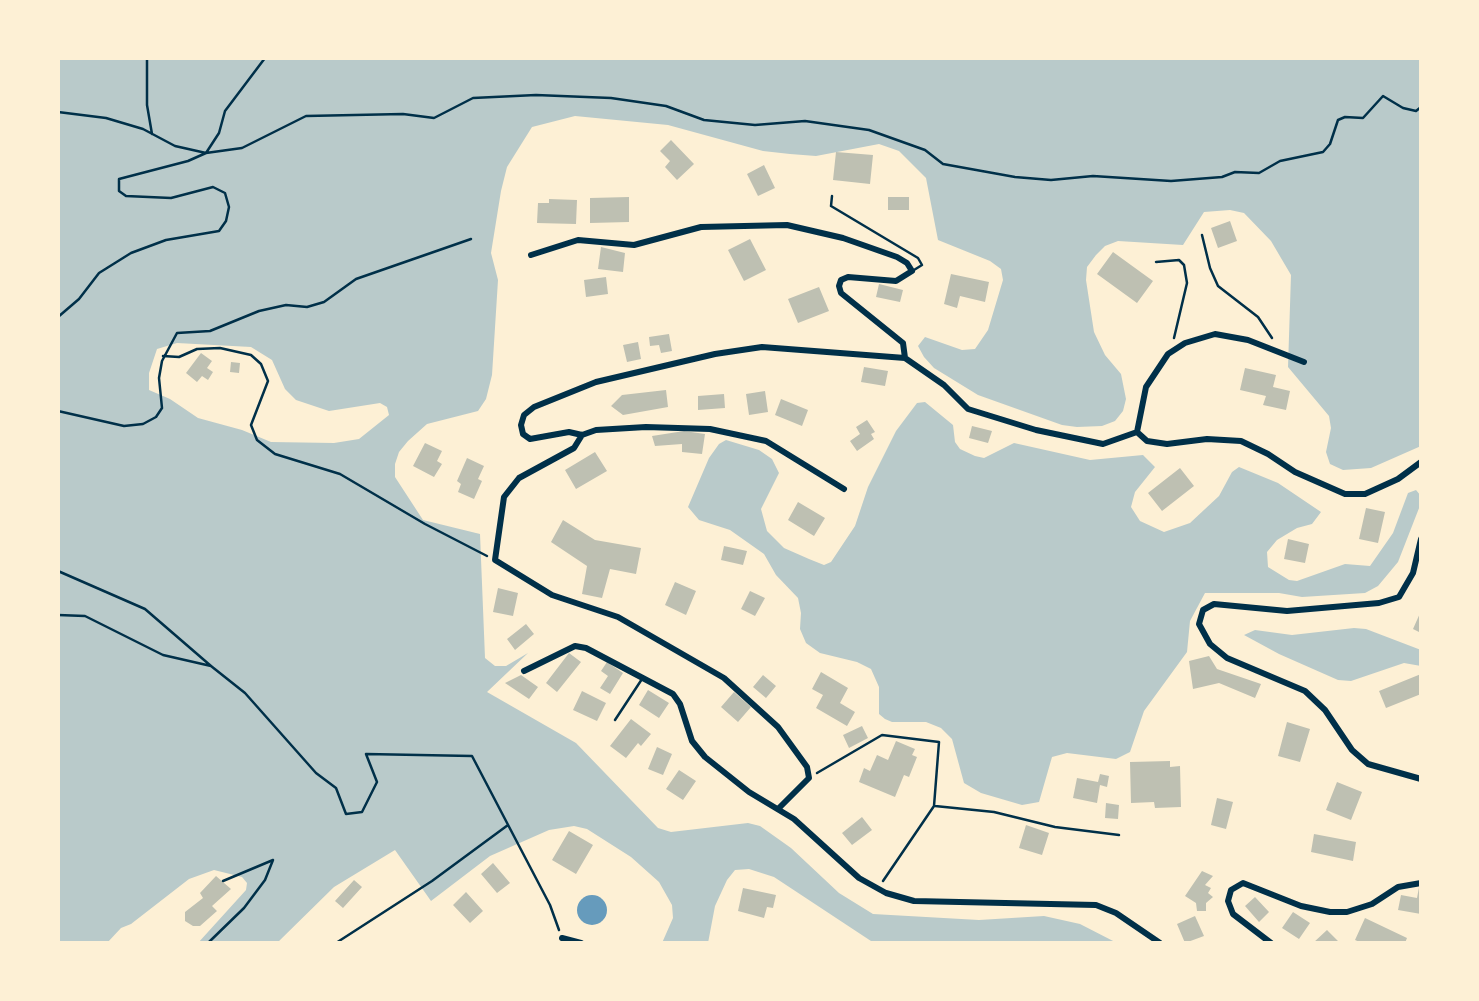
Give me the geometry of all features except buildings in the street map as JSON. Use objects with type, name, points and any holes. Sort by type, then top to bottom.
[{"type":"street","points":[[531,254],[578,240],[634,244],[701,228],[787,225],[843,238],[887,253],[907,263],[912,271],[896,281],[848,277],[841,280],[839,286],[841,293],[903,343],[905,358]]},
{"type":"street","points":[[1137,432],[1146,387],[1168,355],[1185,343],[1215,334],[1248,340],[1304,362]]},
{"type":"street","points":[[844,489],[766,441],[721,431],[646,427],[596,430],[582,435],[569,432],[530,439],[523,434],[521,425],[524,415],[534,407],[596,382],[715,354],[762,347],[905,358],[944,385],[968,409],[1036,430],[1103,444],[1137,432]]},
{"type":"street","points":[[1137,432],[1147,442],[1167,444],[1207,439],[1241,441],[1295,472],[1345,494],[1365,494],[1398,479],[1421,462]]},
{"type":"street","points":[[582,435],[573,448],[519,478],[504,497],[495,560],[552,595],[618,617],[724,678],[778,727],[807,767],[809,778],[779,807]]},
{"type":"street","points":[[1421,539],[1413,573],[1398,597],[1379,603],[1287,611],[1214,604],[1203,610],[1199,624],[1210,644],[1227,658],[1306,691],[1325,710],[1352,750],[1368,764],[1421,779]]},
{"type":"street","points":[[524,671],[575,646],[586,648],[673,694],[680,704],[692,741],[705,757],[749,792],[779,807],[859,878],[877,889],[914,901],[1096,905],[1116,914],[1160,943]]},
{"type":"street","points":[[1271,943],[1233,914],[1228,901],[1231,890],[1243,883],[1301,906],[1330,912],[1347,912],[1371,904],[1398,887],[1421,883]]},
{"type":"street","points":[[562,938],[581,943]]},
{"type":"lane","points":[[832,196],[831,206],[918,258],[922,265],[912,271]]},
{"type":"lane","points":[[615,720],[643,677]]},
{"type":"path","points":[[146,58],[147,106],[152,134]]},
{"type":"path","points":[[206,153],[219,134],[225,111],[265,58]]},
{"type":"path","points":[[58,317],[79,299],[99,273],[131,253],[166,240],[219,231],[226,221],[229,207],[225,193],[213,187],[171,198],[126,196],[119,191],[119,179],[188,161],[206,153],[242,148],[306,116],[403,114],[434,118],[473,98],[536,95],[611,98],[666,106],[704,120],[755,125],[827,122],[869,130],[925,150],[943,164],[1015,177],[1051,180],[1093,176],[1171,181],[1222,177],[1235,172],[1259,173],[1280,161],[1323,152],[1330,144],[1338,120],[1345,117],[1363,118],[1383,96],[1403,108],[1416,111],[1421,107]]},
{"type":"path","points":[[58,112],[106,118],[152,134],[175,146],[206,153]]},
{"type":"path","points":[[1202,235],[1210,268],[1218,286],[1258,317],[1278,351]]},
{"type":"path","points":[[58,411],[124,426],[150,421],[162,408],[159,377],[163,356],[177,333],[209,331],[260,311],[285,305],[307,307],[324,302],[356,279],[471,239]]},
{"type":"path","points":[[1156,262],[1179,260],[1184,265],[1187,283],[1183,308],[1168,355]]},
{"type":"path","points":[[163,356],[179,357],[197,349],[220,348],[251,355],[261,364],[268,381],[251,425],[257,440],[275,454],[340,474],[425,524],[495,560]]},
{"type":"path","points":[[58,571],[145,609],[245,693],[316,773],[336,788],[346,814],[362,812],[377,782],[366,754],[471,756],[550,905],[562,938]]},
{"type":"path","points":[[58,615],[85,615],[163,655],[211,666]]},
{"type":"path","points":[[809,778],[882,735],[939,742],[934,806],[877,889]]},
{"type":"path","points":[[934,806],[994,812],[1055,827],[1119,835]]},
{"type":"path","points":[[336,943],[421,888],[508,825]]},
{"type":"path","points":[[208,943],[244,908],[265,880],[272,860],[223,881]]},
{"type":"shaded area","points":[[58,58],[1421,58],[1421,446],[1371,468],[1343,470],[1330,464],[1326,452],[1331,428],[1329,416],[1288,367],[1291,275],[1271,241],[1244,213],[1230,210],[1204,212],[1183,245],[1118,241],[1105,246],[1096,255],[1087,267],[1086,280],[1094,332],[1105,355],[1121,374],[1126,399],[1123,411],[1115,421],[1102,426],[1062,425],[978,395],[934,368],[924,357],[918,346],[925,337],[962,350],[975,349],[988,330],[1003,280],[1001,269],[990,261],[938,240],[926,178],[899,151],[879,144],[816,156],[790,154],[763,151],[668,125],[575,116],[532,127],[507,167],[491,253],[498,280],[492,375],[486,399],[478,411],[427,424],[399,452],[395,477],[423,520],[480,534],[485,658],[495,666],[506,666],[528,653],[487,692],[576,743],[658,828],[671,832],[748,823],[760,826],[791,848],[839,893],[873,914],[979,920],[1044,916],[1080,924],[1117,943],[874,943],[774,877],[749,869],[735,870],[727,880],[715,906],[708,943],[662,943],[673,918],[672,905],[659,882],[631,857],[587,829],[574,826],[549,830],[490,856],[431,901],[395,850],[334,887],[277,943],[198,943],[246,890],[247,883],[242,877],[214,870],[189,879],[131,924],[121,928],[107,943],[58,943]],"holes":[[[177,343],[251,347],[272,360],[285,389],[296,400],[329,411],[380,403],[387,407],[389,415],[359,439],[334,443],[271,442],[242,430],[198,418],[170,399],[149,390],[149,373],[157,349]]]},
{"type":"shaded area","points":[[925,402],[953,425],[955,442],[960,449],[975,456],[984,458],[1014,443],[1090,460],[1143,455],[1155,467],[1135,492],[1131,507],[1140,521],[1164,532],[1190,523],[1219,496],[1232,472],[1239,467],[1278,483],[1321,512],[1312,524],[1297,528],[1277,540],[1267,552],[1268,567],[1289,580],[1297,581],[1345,564],[1370,566],[1393,533],[1408,493],[1416,490],[1421,496],[1421,503],[1398,562],[1378,586],[1365,593],[1302,597],[1279,593],[1205,593],[1190,621],[1187,652],[1144,711],[1130,752],[1116,759],[1067,753],[1052,757],[1039,802],[1022,805],[981,793],[964,783],[952,739],[941,728],[926,722],[892,722],[879,714],[879,687],[871,669],[857,662],[820,653],[806,643],[800,629],[798,598],[776,575],[764,554],[730,530],[699,520],[688,507],[709,458],[719,444],[726,440],[759,450],[772,459],[779,473],[761,509],[767,531],[784,548],[824,565],[831,562],[855,526],[868,487],[896,431],[917,403]]},
{"type":"shaded area","points":[[1366,629],[1421,650],[1421,666],[1404,663],[1351,681],[1338,680],[1244,635],[1255,630],[1292,635]]},
{"type":"water","points":[[592,895],[603,899],[607,910],[603,921],[592,925],[581,921],[577,910],[581,899]]}]
